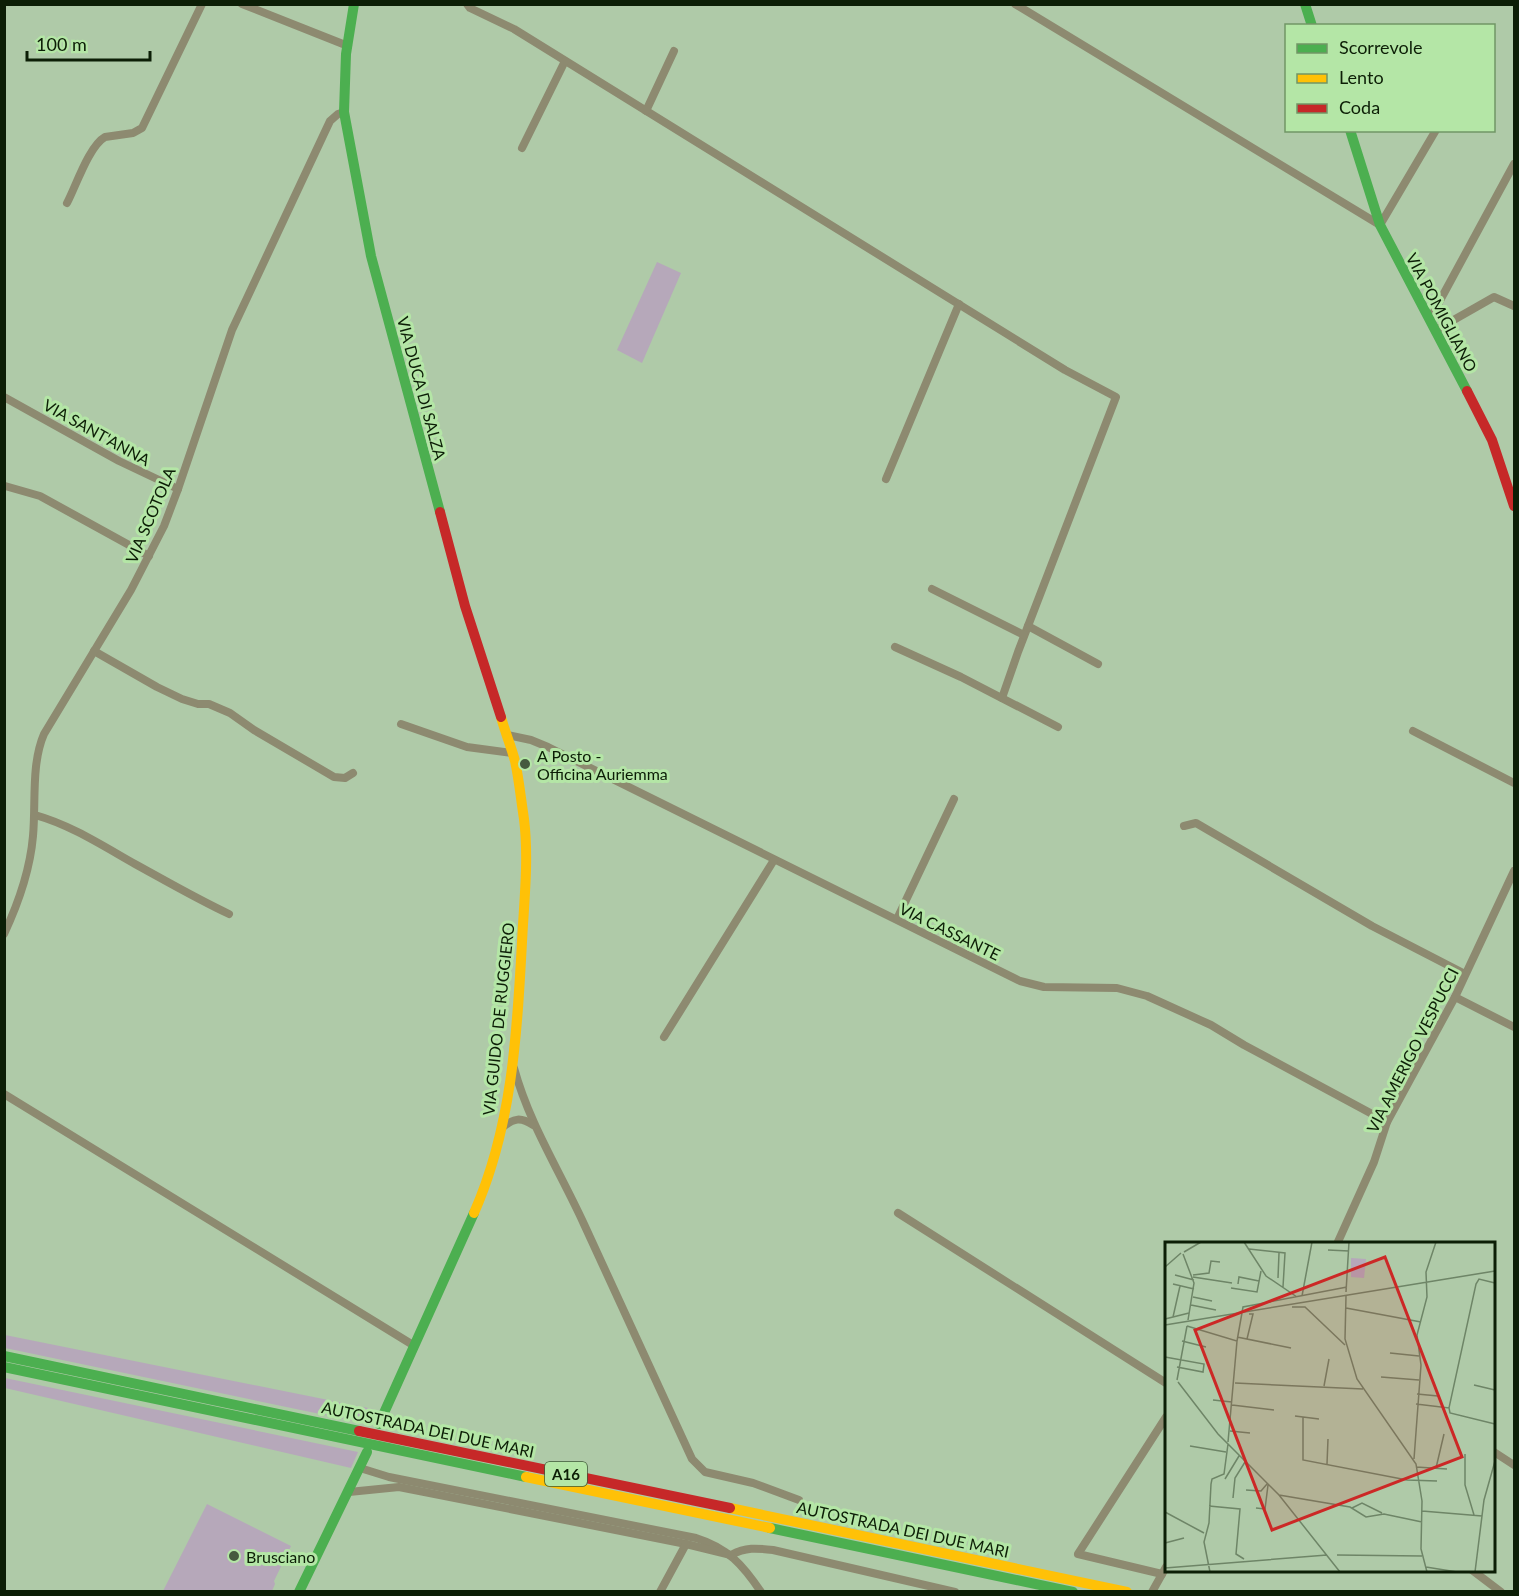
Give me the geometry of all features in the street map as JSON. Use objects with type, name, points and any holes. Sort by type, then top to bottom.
[{"type":"main road","name":"VIA DUCA DI SALZA","points":[[354,4],[345,71],[344,112],[376,277],[465,606],[517,773]]},
{"type":"main road","points":[[1305,4],[1311,24]]},
{"type":"main road","name":"VIA POMIGLIANO","points":[[1351,132],[1380,225],[1492,440],[1515,506]]},
{"type":"main road","name":"VIA GUIDO DE RUGGIERO","points":[[379,1424],[484,1190],[503,1127],[513,1063],[525,888],[524,822],[517,773]]},
{"type":"main road","name":"AUTOSTRADA DEI DUE MARI","points":[[4,1356],[1127,1592]]},
{"type":"main road","name":"AUTOSTRADA DEI DUE MARI","points":[[4,1367],[1073,1592]]},
{"type":"main road","points":[[299,1592],[367,1452]]},
{"type":"street","points":[[67,202],[100,140],[105,137],[138,132],[142,128],[202,4]]},
{"type":"street","points":[[242,4],[348,46]]},
{"type":"street","points":[[467,4],[470,8],[514,29],[1065,370],[1116,397],[1002,698]]},
{"type":"street","points":[[1015,4],[1380,225],[1435,132]]},
{"type":"street","points":[[646,111],[674,51]]},
{"type":"street","points":[[522,148],[565,61]]},
{"type":"street","name":"VIA SCOTOLA","points":[[4,934],[18,905],[29,868],[35,815],[36,760],[39,746],[131,590],[164,526],[232,330],[330,121],[344,112]]},
{"type":"street","points":[[1430,319],[1515,164]]},
{"type":"street","points":[[1436,330],[1494,297],[1515,306]]},
{"type":"street","points":[[886,479],[959,304]]},
{"type":"street","name":"VIA SANT'ANNA","points":[[4,398],[119,461],[178,489]]},
{"type":"street","points":[[5,486],[33,494],[149,556]]},
{"type":"street","points":[[932,589],[1098,664]]},
{"type":"street","points":[[895,647],[1058,727]]},
{"type":"street","points":[[94,651],[182,699],[198,704],[209,704],[230,713],[254,730],[334,777],[345,778],[353,773]]},
{"type":"street","points":[[401,724],[467,747],[512,753]]},
{"type":"street","points":[[1413,730],[1515,783]]},
{"type":"street","name":"VIA CASSANTE","points":[[507,735],[531,740],[548,747],[1020,981],[1044,987],[1117,988],[1147,996],[1178,1009],[1387,1122]]},
{"type":"street","points":[[897,919],[954,799]]},
{"type":"street","points":[[35,815],[50,819],[98,842],[193,897],[229,914]]},
{"type":"street","points":[[1184,825],[1196,823],[1372,926],[1465,974]]},
{"type":"street","points":[[664,1037],[774,860]]},
{"type":"street","name":"VIA AMERIGO VESPUCCI","points":[[1338,1242],[1370,1171],[1387,1122],[1455,997],[1515,871]]},
{"type":"street","points":[[1455,997],[1515,1027]]},
{"type":"street","points":[[513,1063],[521,1095],[534,1126],[583,1221],[692,1459],[705,1472],[753,1483],[799,1500]]},
{"type":"street","points":[[4,1094],[413,1345]]},
{"type":"street","points":[[503,1127],[515,1119],[521,1119],[534,1126]]},
{"type":"street","points":[[898,1213],[1165,1382]]},
{"type":"street","points":[[1152,1592],[1164,1570],[1078,1554],[1165,1420]]},
{"type":"street","points":[[1495,1453],[1515,1466]]},
{"type":"street","points":[[360,1468],[433,1486],[696,1538],[715,1544],[731,1555],[761,1592]]},
{"type":"street","points":[[349,1492],[399,1487],[687,1544],[731,1555],[742,1549],[753,1547],[773,1550],[955,1592]]},
{"type":"street","points":[[660,1592],[687,1544]]},
{"type":"street","points":[[1475,1572],[1501,1592]]},
{"type":"shaded area","points":[[657,262],[681,273],[642,363],[617,350]]},
{"type":"shaded area","points":[[5,1335],[373,1409],[368,1424],[5,1348]]},
{"type":"shaded area","points":[[5,1378],[358,1452],[351,1468],[5,1388]]},
{"type":"shaded area","name":"Brusciano","points":[[207,1504],[291,1546],[274,1581],[272,1591],[163,1591]]},
{"type":"traffic: fast","points":[[354,4],[346,54],[344,112],[371,256],[440,512]]},
{"type":"traffic: fast","points":[[1305,4],[1311,24]]},
{"type":"traffic: fast","points":[[1351,132],[1380,225],[1467,391]]},
{"type":"traffic: fast","points":[[379,1424],[474,1213]]},
{"type":"traffic: fast","points":[[4,1356],[359,1431]]},
{"type":"traffic: fast","points":[[4,1367],[526,1477]]},
{"type":"traffic: fast","points":[[299,1592],[367,1452]]},
{"type":"traffic: fast","points":[[770,1528],[1073,1592]]},
{"type":"traffic: slow","points":[[474,1213],[487,1180],[505,1114],[515,1046],[525,896],[524,819],[515,761],[501,717]]},
{"type":"traffic: slow","points":[[526,1477],[770,1528]]},
{"type":"traffic: slow","points":[[730,1508],[1127,1592]]},
{"type":"traffic: jam","points":[[1467,391],[1492,440],[1514,506]]},
{"type":"traffic: jam","points":[[440,512],[465,606],[501,717]]},
{"type":"traffic: jam","points":[[359,1431],[730,1508]]},
{"type":"place","name":"A Posto - Officina Auriemma","points":[[525,764]]},
{"type":"place","name":"Brusciano","points":[[234,1556]]}]
